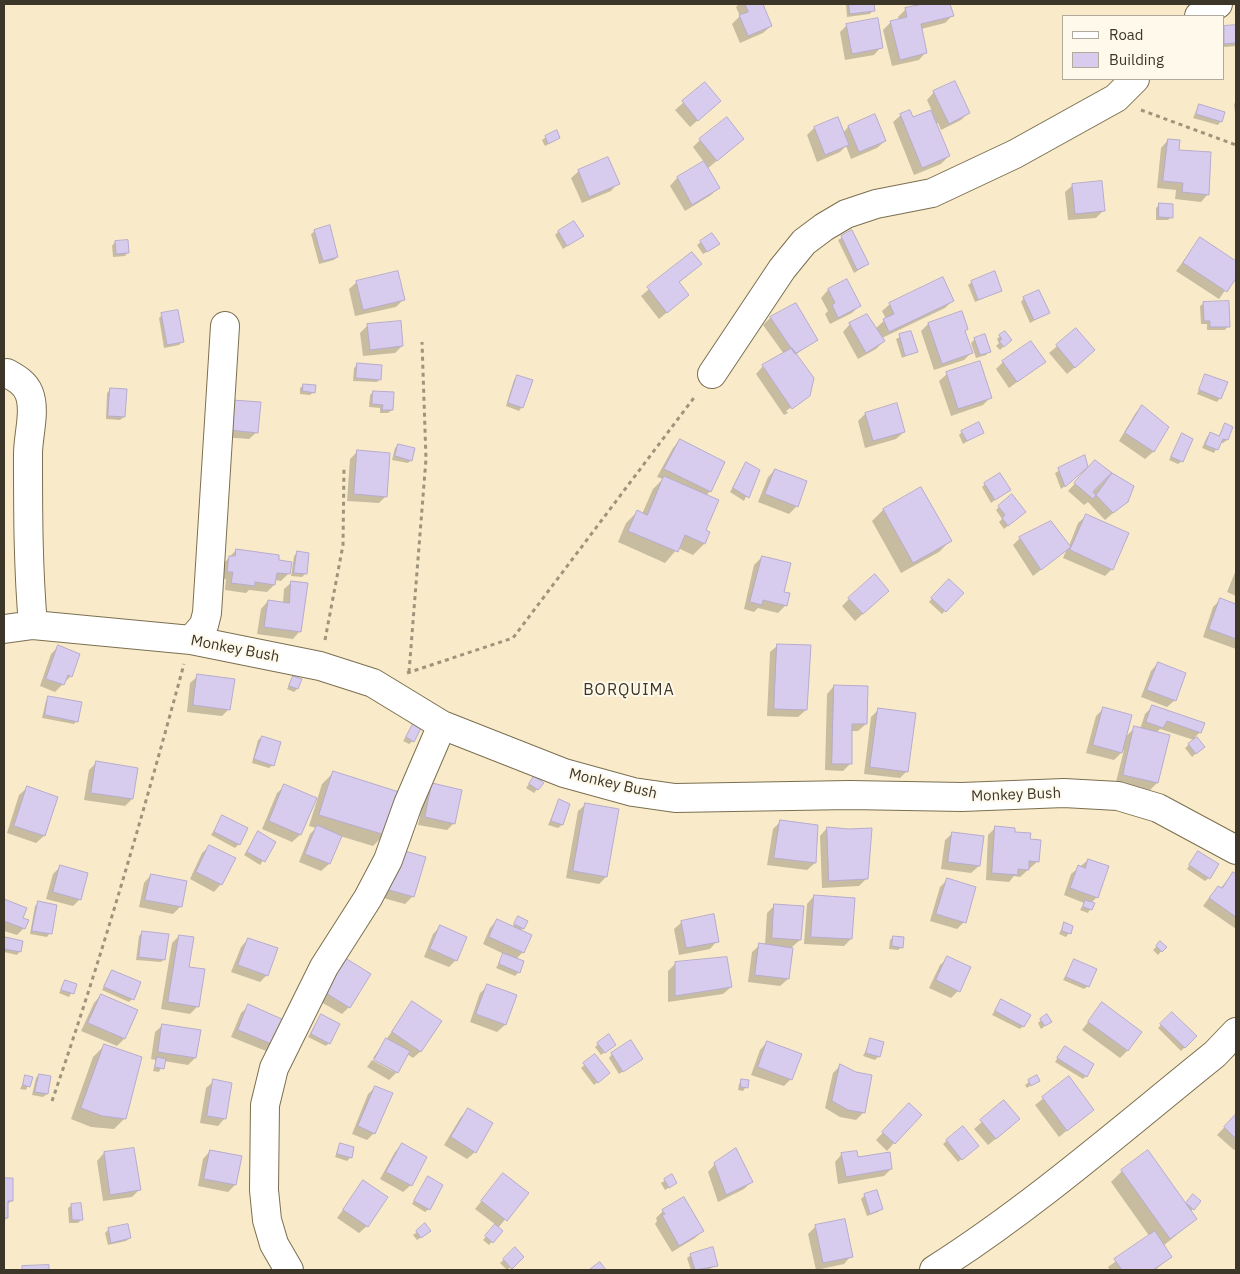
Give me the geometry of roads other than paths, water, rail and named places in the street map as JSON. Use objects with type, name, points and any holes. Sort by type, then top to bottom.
[{"type":"street","points":[[1202,15],[1218,4]]},
{"type":"street","points":[[712,374],[782,269],[804,242],[824,227],[846,214],[876,204],[932,193],[1015,154],[1116,98],[1135,80]]},
{"type":"street","points":[[191,640],[204,625],[207,613],[225,326]]},
{"type":"street","points":[[7,373],[24,386],[29,394],[32,408],[28,443],[28,560],[33,625]]},
{"type":"street","name":"Monkey Bush","points":[[4,629],[33,625],[191,640],[320,666],[373,683],[442,726],[564,773],[641,793],[675,798],[850,795],[962,797],[1064,793],[1118,796],[1158,808],[1236,850]]},
{"type":"street","points":[[289,1270],[274,1244],[267,1220],[264,1190],[265,1106],[274,1068],[324,967],[368,898],[388,860],[408,804],[442,726]]},
{"type":"street","points":[[934,1270],[971,1247],[1052,1184],[1215,1054],[1236,1032]]},
{"type":"district","name":"BORQUIMA","points":[[629,690]]}]
